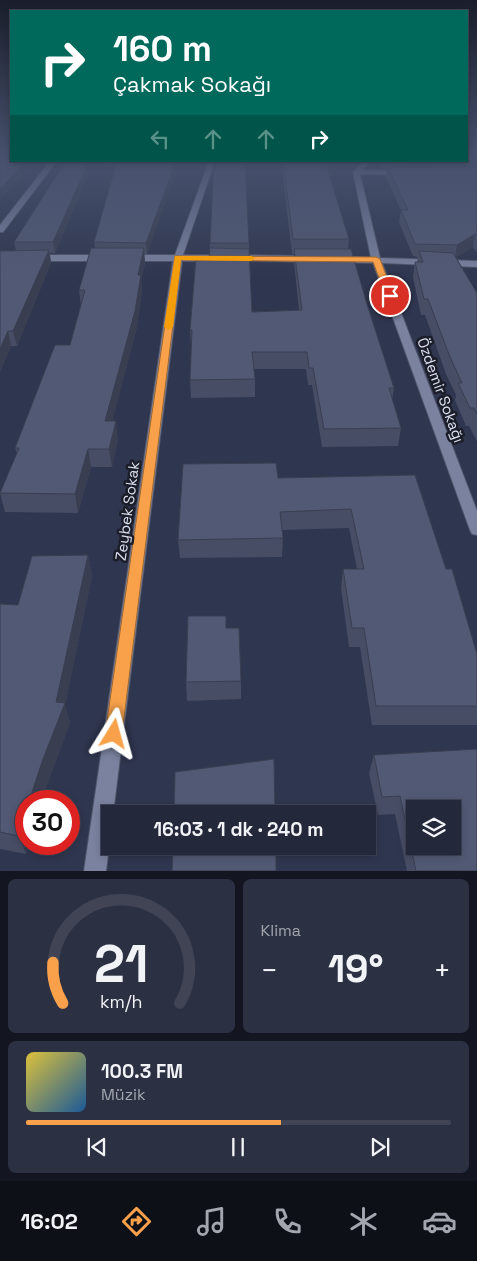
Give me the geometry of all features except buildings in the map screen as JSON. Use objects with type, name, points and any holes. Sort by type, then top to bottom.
[{"type":"street","points":[[0,230],[25,198]]},
{"type":"street","name":"Zeybek Sokak","points":[[95,871],[178,258],[199,198]]},
{"type":"street","name":"Özdemir Sokağı","points":[[362,198],[376,259],[477,530]]},
{"type":"street","points":[[0,258],[218,258]]},
{"type":"street","points":[[227,258],[317,259]]},
{"type":"street","points":[[327,259],[376,259],[477,264]]},
{"type":"slow traffic","points":[[169,327],[178,258],[251,258]]},
{"type":"route","points":[[114,734],[178,258],[376,259],[390,296]]}]
